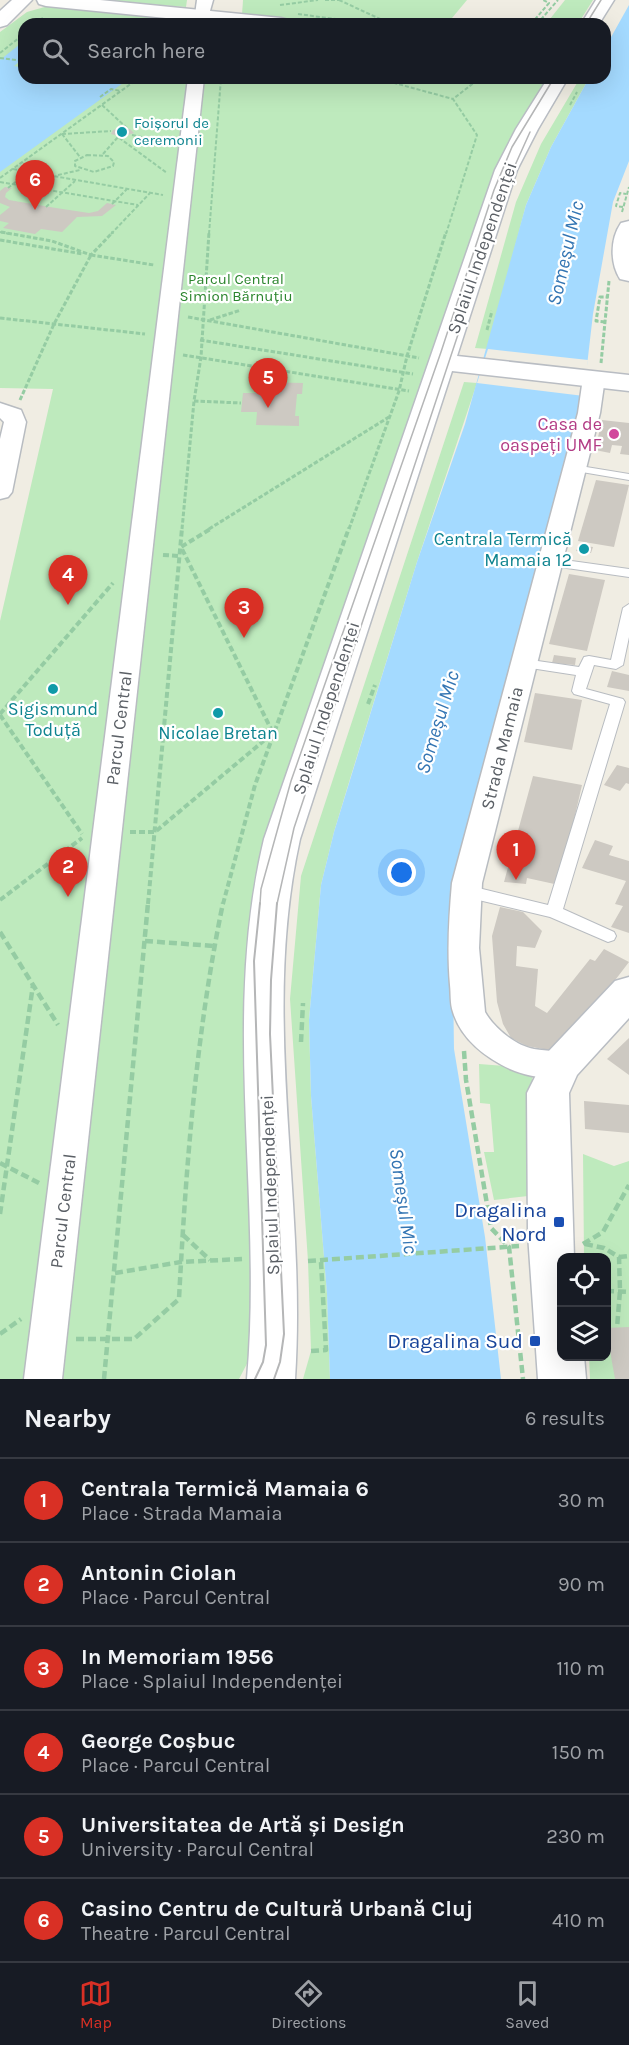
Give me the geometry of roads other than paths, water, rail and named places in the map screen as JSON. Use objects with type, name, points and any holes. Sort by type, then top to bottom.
[{"type":"main road","points":[[0,21],[23,0]]},
{"type":"main road","points":[[46,0],[204,15],[267,18]]},
{"type":"main road","points":[[594,18],[605,0]]},
{"type":"main road","name":"Splaiul Independenței","points":[[280,1370],[262,1009],[263,957],[273,875],[305,771],[444,362],[506,170],[554,84]]},
{"type":"main road","points":[[620,273],[626,217]]},
{"type":"main road","points":[[444,362],[592,374],[629,383]]},
{"type":"main road","points":[[561,1379],[550,1234],[548,1093],[561,1065],[629,992]]},
{"type":"street","name":"Parcul Central","points":[[43,1379],[190,84]]},
{"type":"street","name":"Strada Mamaia","points":[[561,1065],[528,1062],[501,1050],[477,1027],[469,1012],[463,948],[466,891],[589,413],[592,374]]},
{"type":"street","points":[[0,492],[15,422],[7,413]]},
{"type":"lane","points":[[574,468],[629,477]]},
{"type":"lane","points":[[550,562],[629,573]]},
{"type":"lane","points":[[554,912],[618,702],[579,691],[589,660],[616,665],[629,609]]},
{"type":"lane","points":[[524,663],[584,672]]},
{"type":"lane","points":[[466,891],[554,912],[608,936]]},
{"type":"water","name":"Someșul Mic","points":[[629,5],[629,161],[613,202],[593,314],[583,400],[568,446],[533,581],[453,982],[454,1049],[485,1237],[501,1379],[330,1379],[327,1294],[311,1096],[309,1020],[321,885],[334,832],[417,562],[465,424],[526,205],[551,147],[586,84],[611,84],[611,37]]},
{"type":"water","points":[[18,46],[18,63],[14,66],[18,67],[18,84],[122,84],[0,172],[0,60]]},
{"type":"tram line","points":[[590,18],[601,0]]},
{"type":"tram line","points":[[260,904],[261,889],[291,781],[441,352],[494,190],[512,147],[550,84]]},
{"type":"tram line","points":[[277,904],[294,828],[512,172],[530,132]]},
{"type":"tram line","points":[[255,1379],[263,1362],[266,1345],[254,961],[260,903]]},
{"type":"tram line","points":[[274,1379],[280,1362],[284,1334],[270,1034],[271,980],[277,903]]},
{"type":"place","name":"Foișorul de ceremonii","points":[[122,132]]},
{"type":"place","name":"Casino Centru de Cultură Urbană Cluj","points":[[35,210]]},
{"type":"place","name":"Universitatea de Artă și Design","points":[[268,408]]},
{"type":"place","name":"Casa de oaspeți UMF","points":[[614,434]]},
{"type":"place","name":"Centrala Termică Mamaia 12","points":[[584,549]]},
{"type":"place","name":"George Coșbuc","points":[[68,605]]},
{"type":"place","name":"In Memoriam 1956","points":[[244,638]]},
{"type":"place","name":"Sigismund Toduță","points":[[53,689]]},
{"type":"place","name":"Nicolae Bretan","points":[[218,713]]},
{"type":"place","name":"Centrala Termică Mamaia 6","points":[[516,880]]},
{"type":"place","name":"Antonin Ciolan","points":[[68,897]]},
{"type":"place","name":"Dragalina Nord","points":[[559,1222]]},
{"type":"place","name":"Dragalina Sud","points":[[535,1341]]},
{"type":"park label","name":"Parcul Central Simion Bărnuțiu","points":[[236,288]]}]
